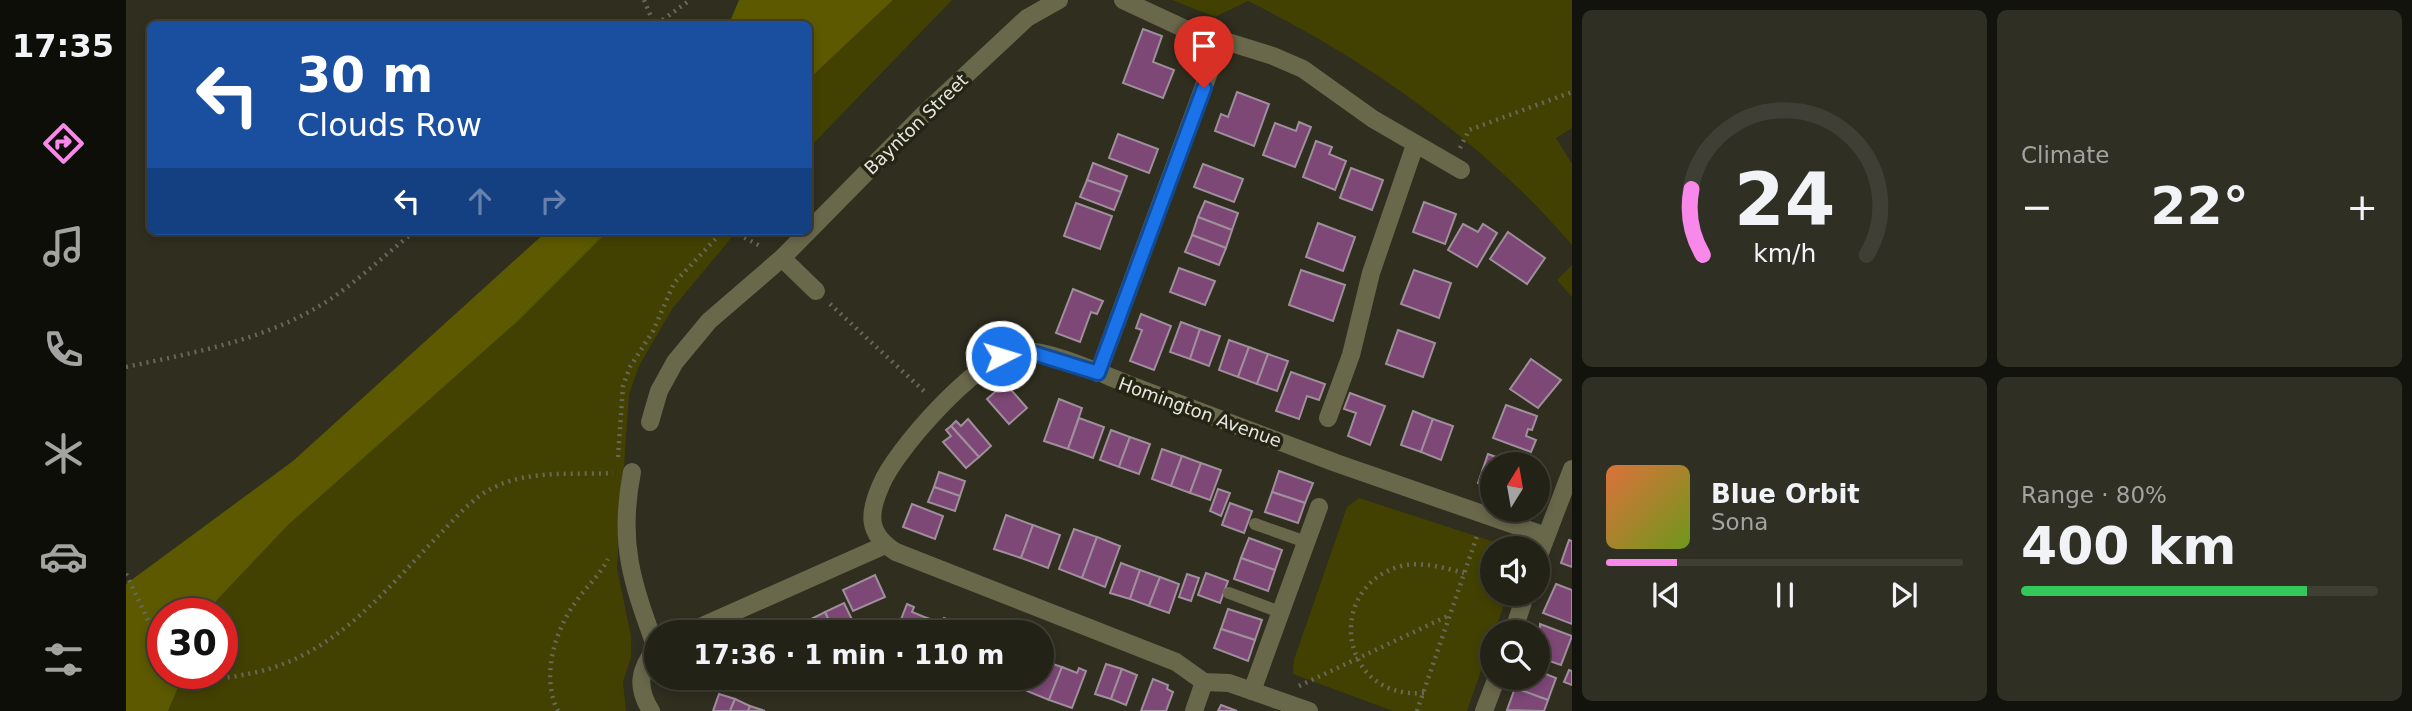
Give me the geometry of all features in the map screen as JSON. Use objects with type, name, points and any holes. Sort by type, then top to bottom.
[{"type":"street","name":"Baynton Street","points":[[812,228],[923,115],[1027,18],[1059,0]]},
{"type":"street","points":[[1122,0],[1183,28],[1303,69],[1415,145],[1461,170]]},
{"type":"street","points":[[1098,373],[1221,40]]},
{"type":"street","points":[[1328,418],[1351,355],[1371,273],[1415,145]]},
{"type":"street","name":"Baynton Street","points":[[650,422],[659,391],[674,362],[709,321],[805,235]]},
{"type":"street","points":[[782,258],[816,291]]},
{"type":"street","name":"Homington Avenue","points":[[885,545],[873,527],[878,491],[903,446],[941,406],[988,365],[1013,352],[1044,355],[1098,373],[1480,514]]},
{"type":"street","points":[[1546,536],[1572,469]]},
{"type":"street","points":[[632,472],[626,518],[626,553],[633,585],[646,620]]},
{"type":"street","points":[[1252,691],[1319,507]]},
{"type":"street","name":"Homington Avenue","points":[[1505,522],[1546,536]]},
{"type":"street","points":[[716,620],[885,545],[913,559],[1176,662],[1204,682],[1229,683],[1309,711]]},
{"type":"street","points":[[644,663],[640,677],[642,695],[651,711]]},
{"type":"street","points":[[1194,711],[1204,682]]},
{"type":"street","points":[[1484,711],[1492,690]]},
{"type":"lane","points":[[1255,524],[1306,542]]},
{"type":"lane","points":[[1229,593],[1280,612]]},
{"type":"path","points":[[644,0],[654,21]]},
{"type":"path","points":[[660,21],[690,0]]},
{"type":"path","points":[[1461,170],[1459,150],[1469,130],[1572,92]]},
{"type":"path","points":[[126,367],[217,348],[275,329],[332,298],[410,235]]},
{"type":"path","points":[[618,460],[623,386],[629,367],[653,331],[674,283],[719,235]]},
{"type":"path","points":[[739,235],[782,258]]},
{"type":"path","points":[[816,291],[941,406]]},
{"type":"path","points":[[238,675],[276,667],[317,649],[360,618],[466,507],[497,486],[530,477],[617,473],[616,487]]},
{"type":"path","points":[[1417,711],[1482,522]]},
{"type":"path","points":[[558,711],[550,695],[552,658],[563,623],[608,561],[610,552]]},
{"type":"path","points":[[1424,693],[1403,695],[1384,688],[1369,676],[1357,659],[1351,632],[1356,603],[1367,586],[1383,573],[1403,565],[1424,565],[1464,573]]},
{"type":"path","points":[[126,574],[147,618]]},
{"type":"path","points":[[1273,698],[1450,614]]},
{"type":"shaded area","points":[[739,0],[893,0],[812,76],[812,21],[730,21]]},
{"type":"shaded area","points":[[893,0],[952,0],[812,145],[812,76]]},
{"type":"shaded area","points":[[1172,0],[1572,0],[1572,128],[1556,138],[1572,164],[1572,245],[1538,207],[1463,138],[1380,77],[1337,50],[1248,1],[1215,17]]},
{"type":"shaded area","points":[[543,235],[604,235],[519,320],[288,525],[219,598],[147,598],[147,689],[178,689],[168,711],[126,711],[126,584],[293,461]]},
{"type":"shaded area","points":[[604,235],[734,235],[672,309],[639,366],[629,394],[617,569],[631,636],[631,657],[623,682],[626,711],[168,711],[178,689],[238,689],[238,598],[219,598],[288,525],[519,320]]},
{"type":"shaded area","points":[[1572,265],[1572,297],[1557,280]]},
{"type":"shaded area","points":[[1359,498],[1480,537],[1480,606],[1503,606],[1499,620],[1480,620],[1480,674],[1467,711],[1393,711],[1293,674],[1294,660],[1347,507]]},
{"type":"building","points":[[1143,29],[1162,36],[1153,62],[1174,70],[1163,98],[1123,83]]},
{"type":"building","points":[[1237,92],[1269,104],[1254,146],[1215,131],[1221,114],[1228,117]]},
{"type":"building","points":[[1299,122],[1311,127],[1295,167],[1263,155],[1275,123],[1296,131]]},
{"type":"building","points":[[1118,134],[1158,149],[1149,173],[1109,158]]},
{"type":"building","points":[[1316,141],[1332,147],[1329,154],[1346,161],[1335,190],[1303,177]]},
{"type":"building","points":[[1093,163],[1127,176],[1121,192],[1087,180]]},
{"type":"building","points":[[1203,164],[1243,179],[1234,202],[1194,187]]},
{"type":"building","points":[[1351,168],[1383,180],[1372,210],[1340,198]]},
{"type":"building","points":[[1087,180],[1121,192],[1114,210],[1080,197]]},
{"type":"building","points":[[1205,201],[1238,213],[1232,230],[1198,217]]},
{"type":"building","points":[[1424,202],[1456,214],[1445,244],[1413,232]]},
{"type":"building","points":[[1076,203],[1112,216],[1100,249],[1064,236]]},
{"type":"building","points":[[1198,217],[1232,230],[1226,248],[1192,235]]},
{"type":"building","points":[[1318,223],[1355,237],[1343,271],[1306,257]]},
{"type":"building","points":[[1463,224],[1478,232],[1483,224],[1497,233],[1477,267],[1448,250]]},
{"type":"building","points":[[1508,232],[1545,258],[1527,284],[1490,259]]},
{"type":"building","points":[[1192,235],[1226,248],[1219,265],[1185,252]]},
{"type":"building","points":[[1179,268],[1215,281],[1205,305],[1170,292]]},
{"type":"building","points":[[1301,270],[1345,285],[1333,321],[1289,305]]},
{"type":"building","points":[[1414,270],[1451,283],[1439,318],[1401,304]]},
{"type":"building","points":[[1073,289],[1103,301],[1097,314],[1091,312],[1080,342],[1056,333]]},
{"type":"building","points":[[1141,314],[1171,326],[1154,370],[1130,361],[1142,330],[1136,328]]},
{"type":"building","points":[[1181,322],[1200,329],[1190,359],[1170,352]]},
{"type":"building","points":[[1200,329],[1220,336],[1209,366],[1190,359]]},
{"type":"building","points":[[1398,330],[1435,343],[1423,377],[1386,364]]},
{"type":"building","points":[[1229,340],[1249,347],[1238,377],[1219,370]]},
{"type":"building","points":[[1249,347],[1268,354],[1257,384],[1238,377]]},
{"type":"building","points":[[1268,354],[1288,361],[1277,391],[1257,384]]},
{"type":"building","points":[[1531,359],[1561,380],[1538,408],[1510,389]]},
{"type":"building","points":[[1291,372],[1325,384],[1319,400],[1307,396],[1299,419],[1276,411]]},
{"type":"building","points":[[1005,383],[1027,408],[1009,424],[987,399]]},
{"type":"building","points":[[1350,393],[1385,406],[1370,445],[1348,436],[1356,413],[1344,409]]},
{"type":"building","points":[[1059,399],[1082,408],[1068,449],[1044,441]]},
{"type":"building","points":[[1506,405],[1537,416],[1532,430],[1528,429],[1526,436],[1536,440],[1531,452],[1493,438]]},
{"type":"building","points":[[1413,411],[1433,419],[1421,452],[1401,445]]},
{"type":"building","points":[[1079,418],[1104,427],[1093,458],[1068,449]]},
{"type":"building","points":[[968,419],[991,446],[979,457],[951,426],[956,421],[961,426]]},
{"type":"building","points":[[1433,419],[1453,426],[1441,460],[1421,452]]},
{"type":"building","points":[[951,426],[979,457],[966,468],[943,442],[951,436],[946,430]]},
{"type":"building","points":[[1111,430],[1130,437],[1119,467],[1100,460]]},
{"type":"building","points":[[1130,437],[1150,444],[1139,474],[1119,467]]},
{"type":"building","points":[[1162,449],[1182,456],[1171,486],[1152,479]]},
{"type":"building","points":[[1182,456],[1201,463],[1190,493],[1171,486]]},
{"type":"building","points":[[1201,463],[1221,470],[1210,500],[1190,493]]},
{"type":"building","points":[[1279,471],[1313,483],[1305,503],[1272,492]]},
{"type":"building","points":[[939,472],[965,481],[960,496],[934,487]]},
{"type":"building","points":[[934,487],[960,496],[955,511],[928,502]]},
{"type":"building","points":[[1218,489],[1230,493],[1221,516],[1210,511]]},
{"type":"building","points":[[1272,492],[1305,503],[1298,523],[1265,512]]},
{"type":"building","points":[[1230,503],[1252,511],[1244,533],[1222,525]]},
{"type":"building","points":[[912,504],[943,516],[935,539],[903,527]]},
{"type":"building","points":[[1006,515],[1033,525],[1021,558],[994,549]]},
{"type":"building","points":[[1033,525],[1060,535],[1048,568],[1021,558]]},
{"type":"building","points":[[1074,529],[1097,537],[1082,578],[1059,569]]},
{"type":"building","points":[[1097,537],[1120,546],[1105,587],[1082,578]]},
{"type":"building","points":[[1249,538],[1282,550],[1275,570],[1241,558]]},
{"type":"building","points":[[1569,540],[1572,541],[1572,567],[1561,563]]},
{"type":"building","points":[[1241,558],[1275,570],[1268,591],[1234,579]]},
{"type":"building","points":[[1121,563],[1140,570],[1130,599],[1110,593]]},
{"type":"building","points":[[1140,570],[1160,577],[1149,606],[1130,599]]},
{"type":"building","points":[[1206,573],[1228,581],[1220,603],[1198,595]]},
{"type":"building","points":[[1187,574],[1199,578],[1191,601],[1179,597]]},
{"type":"building","points":[[875,575],[885,597],[853,611],[843,590]]},
{"type":"building","points":[[1160,577],[1179,584],[1169,613],[1149,606]]},
{"type":"building","points":[[1556,584],[1572,590],[1572,624],[1543,613],[1546,606],[1550,606],[1550,597]]},
{"type":"building","points":[[844,603],[852,620],[829,620],[825,612]]},
{"type":"building","points":[[907,604],[914,607],[912,612],[927,618],[926,620],[901,620]]},
{"type":"building","points":[[1228,609],[1262,620],[1255,640],[1221,629]]},
{"type":"building","points":[[825,612],[829,620],[809,620]]},
{"type":"building","points":[[1550,628],[1572,636],[1561,665],[1550,661]]},
{"type":"building","points":[[1221,629],[1255,640],[1248,661],[1214,648]]},
{"type":"building","points":[[1054,664],[1062,667],[1054,687]]},
{"type":"building","points":[[1106,664],[1122,669],[1111,699],[1095,694]]},
{"type":"building","points":[[1062,667],[1077,673],[1079,668],[1086,671],[1072,708],[1049,700]]},
{"type":"building","points":[[1122,669],[1137,675],[1126,705],[1111,699]]},
{"type":"building","points":[[1569,670],[1572,671],[1572,685],[1564,682]]},
{"type":"building","points":[[1550,676],[1556,678],[1548,700],[1520,690],[1550,690]]},
{"type":"building","points":[[1153,679],[1168,685],[1167,689],[1173,692],[1166,711],[1141,711]]},
{"type":"building","points":[[1027,690],[1053,690],[1049,700]]},
{"type":"building","points":[[1514,690],[1548,700],[1544,711],[1507,710]]},
{"type":"building","points":[[719,694],[735,699],[730,711],[713,711]]},
{"type":"building","points":[[735,699],[750,706],[748,711],[730,711]]},
{"type":"building","points":[[1221,705],[1237,711],[1218,711]]},
{"type":"building","points":[[750,706],[765,711],[748,711]]},
{"type":"route","points":[[1001,356],[1027,351],[1098,373],[1204,88]]}]
